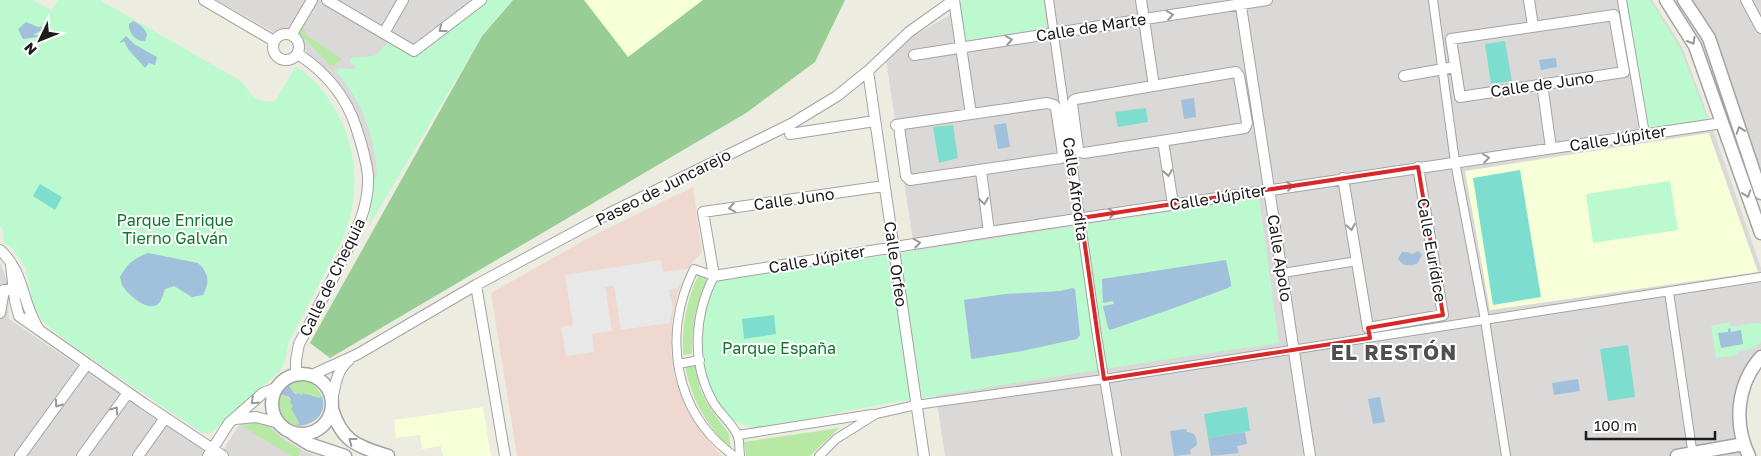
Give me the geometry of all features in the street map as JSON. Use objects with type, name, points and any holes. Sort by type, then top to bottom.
[{"type":"street","points":[[204,0],[221,4],[274,41]]},
{"type":"street","points":[[292,34],[312,0]]},
{"type":"street","points":[[328,0],[414,51],[481,0]]},
{"type":"street","points":[[384,33],[403,0]]},
{"type":"street","points":[[954,0],[971,114],[896,125],[899,127],[905,173],[910,180],[981,170],[988,232]]},
{"type":"street","name":"Paseo de Juncarejo","points":[[312,375],[358,354],[476,285],[610,213],[792,124],[837,96],[868,71],[909,32],[954,0]]},
{"type":"street","name":"Calle Afrodita","points":[[1049,0],[1104,379],[1117,456]]},
{"type":"street","points":[[1141,0],[1154,86],[1236,72],[1239,76],[1247,123],[1245,128],[1162,141],[1173,204]]},
{"type":"street","name":"Calle de Marte","points":[[914,55],[1241,2],[1267,0]]},
{"type":"street","points":[[1433,0],[1455,162],[1484,320],[1506,456]]},
{"type":"street","points":[[1529,0],[1533,26]]},
{"type":"street","points":[[1622,0],[1645,134]]},
{"type":"street","points":[[1666,0],[1695,46],[1761,233]]},
{"type":"street","points":[[1684,0],[1709,38],[1761,193]]},
{"type":"street","points":[[1746,0],[1761,28]]},
{"type":"street","name":"Calle Apolo","points":[[1241,2],[1310,456]]},
{"type":"street","name":"Calle de Juno","points":[[1614,15],[1624,72],[1460,97],[1451,39],[1533,26],[1614,15]]},
{"type":"street","points":[[284,34],[292,34],[299,45],[298,54],[291,59],[282,59],[273,50],[274,41],[284,34]]},
{"type":"street","name":"Calle de Chequia","points":[[296,374],[299,344],[361,220],[366,201],[368,176],[362,144],[346,103],[324,74],[298,54]]},
{"type":"street","points":[[1404,76],[1455,67]]},
{"type":"street","name":"Calle Orfeo","points":[[868,71],[924,456]]},
{"type":"street","points":[[1542,84],[1551,148]]},
{"type":"street","name":"Calle Afrodita","points":[[1154,86],[1073,101],[1078,149],[1084,154],[1162,141]]},
{"type":"street","name":"Calle Afrodita","points":[[971,114],[1047,103],[1054,105],[1056,108],[1062,157],[981,170]]},
{"type":"street","points":[[790,134],[875,121]]},
{"type":"street","name":"Calle Júpiter","points":[[714,276],[893,246],[1722,123]]},
{"type":"street","name":"Calle Eurídice","points":[[1369,333],[1444,315],[1418,167]]},
{"type":"street","points":[[1343,178],[1369,333]]},
{"type":"street","name":"Calle Juno","points":[[714,276],[703,212],[884,186]]},
{"type":"street","points":[[0,250],[8,258],[16,271],[19,288],[40,331]]},
{"type":"street","points":[[1283,273],[1357,262]]},
{"type":"street","points":[[734,456],[718,443],[693,411],[685,393],[678,364],[677,329],[679,311],[684,292],[694,269],[714,276],[701,306],[698,327],[700,360],[710,397],[738,435],[740,456]]},
{"type":"street","points":[[738,435],[916,406],[1294,350],[1369,333],[1446,326],[1761,277]]},
{"type":"street","points":[[476,285],[505,456]]},
{"type":"street","points":[[19,288],[4,290],[0,313],[19,316],[165,418],[210,453],[223,456]]},
{"type":"street","points":[[19,288],[17,313],[19,316]]},
{"type":"street","points":[[1669,292],[1693,455]]},
{"type":"street","points":[[1444,315],[1446,326]]},
{"type":"street","name":"Paseo de Juncarejo","points":[[332,405],[336,378],[343,365],[358,354]]},
{"type":"street","points":[[1677,456],[1746,450],[1739,418],[1742,391],[1753,366],[1761,357]]},
{"type":"street","points":[[678,364],[700,360]]},
{"type":"street","points":[[20,456],[86,364]]},
{"type":"street","points":[[210,453],[230,423],[263,393],[276,388],[286,378],[296,374],[312,375],[325,384],[330,392],[336,422],[350,441],[358,446],[388,456]]},
{"type":"street","points":[[276,388],[272,406],[274,415],[283,426],[309,444],[344,456]]},
{"type":"street","points":[[82,456],[128,393]]},
{"type":"street","points":[[235,419],[256,417],[283,426],[296,433],[306,434],[323,426],[332,405]]},
{"type":"street","points":[[819,456],[836,439],[876,414]]},
{"type":"street","points":[[138,456],[165,418]]},
{"type":"highlighted area","points":[[1418,167],[1443,315],[1368,328],[1370,338],[1104,379],[1081,218]]},
{"type":"shaded area","points":[[216,0],[501,0],[376,194],[349,100],[331,75],[304,50],[297,35],[289,31],[275,33]]},
{"type":"shaded area","points":[[584,0],[703,0],[628,57]]},
{"type":"shaded area","points":[[975,0],[1652,0],[1682,47],[1761,268],[1761,351],[1741,377],[1746,456],[945,456],[885,53]]},
{"type":"shaded area","points":[[1692,0],[1761,0],[1761,172],[1739,104]]},
{"type":"shaded area","points":[[133,21],[146,32],[145,41],[139,40],[131,34],[129,24]]},
{"type":"shaded area","points":[[26,22],[38,27],[52,25],[33,35],[46,36],[23,39],[18,29]]},
{"type":"shaded area","points":[[126,36],[134,44],[157,57],[155,65],[149,63],[145,68],[128,49],[124,41],[120,42]]},
{"type":"shaded area","points":[[1505,41],[1512,81],[1491,84],[1485,44]]},
{"type":"shaded area","points":[[1556,58],[1557,67],[1541,70],[1539,60]]},
{"type":"shaded area","points":[[1194,98],[1196,117],[1184,119],[1181,100]]},
{"type":"shaded area","points":[[1146,108],[1148,122],[1118,127],[1115,112]]},
{"type":"shaded area","points":[[1006,123],[1010,147],[998,149],[994,125]]},
{"type":"shaded area","points":[[953,125],[958,158],[939,163],[933,127]]},
{"type":"shaded area","points":[[1709,133],[1758,272],[1490,310],[1465,171]]},
{"type":"shaded area","points":[[1520,170],[1541,297],[1493,305],[1473,178]]},
{"type":"shaded area","points":[[40,184],[62,197],[55,210],[33,196]]},
{"type":"shaded area","points":[[693,187],[702,253],[685,272],[677,297],[672,320],[671,352],[675,379],[688,411],[714,448],[722,456],[517,456],[491,293],[590,237]]},
{"type":"shaded area","points":[[1418,251],[1422,255],[1417,264],[1406,265],[1401,263],[1398,258],[1402,252],[1412,254]]},
{"type":"shaded area","points":[[148,253],[198,263],[204,270],[207,278],[207,286],[203,295],[192,297],[174,286],[165,289],[160,301],[154,306],[144,305],[135,299],[123,287],[120,277],[131,262]]},
{"type":"shaded area","points":[[661,260],[663,272],[687,269],[678,288],[669,290],[673,307],[669,323],[621,330],[614,286],[605,287],[612,331],[592,334],[594,352],[566,356],[561,327],[573,325],[565,275]]},
{"type":"shaded area","points":[[1226,260],[1231,283],[1231,286],[1228,288],[1110,330],[1108,328],[1103,306],[1114,304],[1113,301],[1103,303],[1102,279]]},
{"type":"shaded area","points":[[0,262],[7,281],[9,319],[212,456],[0,456]]},
{"type":"shaded area","points":[[1075,289],[1080,335],[1077,339],[1022,351],[971,358],[964,300],[1005,294],[1060,291]]},
{"type":"shaded area","points":[[774,315],[776,334],[744,339],[742,319]]},
{"type":"shaded area","points":[[1730,328],[1731,332],[1741,330],[1743,344],[1721,348],[1718,333],[1728,332]]},
{"type":"shaded area","points":[[1628,345],[1635,397],[1608,401],[1600,349]]},
{"type":"shaded area","points":[[1578,379],[1580,391],[1554,395],[1552,383]]},
{"type":"shaded area","points":[[289,385],[296,394],[302,395],[303,393],[320,398],[322,396],[323,408],[314,421],[297,426],[299,423],[291,408],[293,406],[290,402],[291,400],[289,397],[280,394]]},
{"type":"shaded area","points":[[1380,397],[1385,422],[1373,424],[1368,399]]},
{"type":"shaded area","points":[[483,407],[491,456],[443,456],[441,446],[422,449],[420,435],[396,438],[394,420]]},
{"type":"shaded area","points":[[1247,407],[1250,431],[1208,438],[1204,414]]},
{"type":"shaded area","points":[[261,421],[306,452],[317,456],[220,456],[238,426],[247,422]]},
{"type":"shaded area","points":[[1186,429],[1187,432],[1195,436],[1197,445],[1190,450],[1191,454],[1174,456],[1170,431]]},
{"type":"shaded area","points":[[1245,432],[1247,444],[1237,446],[1239,453],[1211,456],[1208,438]]},
{"type":"green space","name":"Parque Enrique Tierno Galván","points":[[0,0],[33,0],[52,11],[58,0],[100,0],[241,81],[254,97],[262,101],[275,101],[296,66],[316,83],[340,118],[352,156],[354,176],[354,197],[343,238],[288,344],[286,358],[281,370],[211,433],[202,433],[67,342],[42,321],[33,305],[26,268],[12,248],[3,242],[4,232],[0,226]]},
{"type":"green space","points":[[485,0],[512,0],[483,34],[369,226],[373,180],[377,175],[373,146],[366,120],[360,107],[336,71],[338,68],[355,69],[355,64],[351,65],[350,58],[374,56],[389,42],[412,57]]},
{"type":"green space","points":[[513,0],[584,0],[628,57],[703,0],[845,0],[815,62],[746,113],[330,358],[310,343],[482,36]]},
{"type":"green space","points":[[963,0],[1043,0],[1047,28],[964,41],[959,2]]},
{"type":"green space","points":[[1625,0],[1650,0],[1680,48],[1708,120],[1645,131]]},
{"type":"green space","points":[[303,24],[306,35],[342,59],[332,67],[298,32]]},
{"type":"green space","points":[[1670,181],[1678,230],[1593,243],[1586,194]]},
{"type":"green space","name":"Parque España","points":[[1259,198],[1279,343],[879,405],[759,427],[745,426],[728,415],[719,403],[706,374],[701,342],[702,325],[710,295],[717,281]]},
{"type":"green space","points":[[699,274],[707,279],[695,316],[692,354],[683,355],[683,333],[686,313]]},
{"type":"green space","points":[[1730,322],[1731,327],[1755,323],[1761,324],[1761,342],[1752,349],[1738,351],[1738,355],[1716,358],[1711,326]]},
{"type":"green space","points":[[695,366],[700,389],[708,405],[729,434],[731,449],[714,431],[696,401],[685,367]]},
{"type":"green space","points":[[306,381],[312,384],[322,396],[320,398],[293,392],[288,384]]},
{"type":"green space","points":[[280,394],[287,397],[291,402],[299,423],[297,426],[287,422],[281,414]]},
{"type":"green space","points":[[253,422],[266,425],[284,440],[301,450],[298,456],[291,456],[242,426]]},
{"type":"green space","points":[[839,428],[810,456],[746,456],[744,442]]},
{"type":"district","name":"EL RESTÓN","points":[[1394,353]]}]
